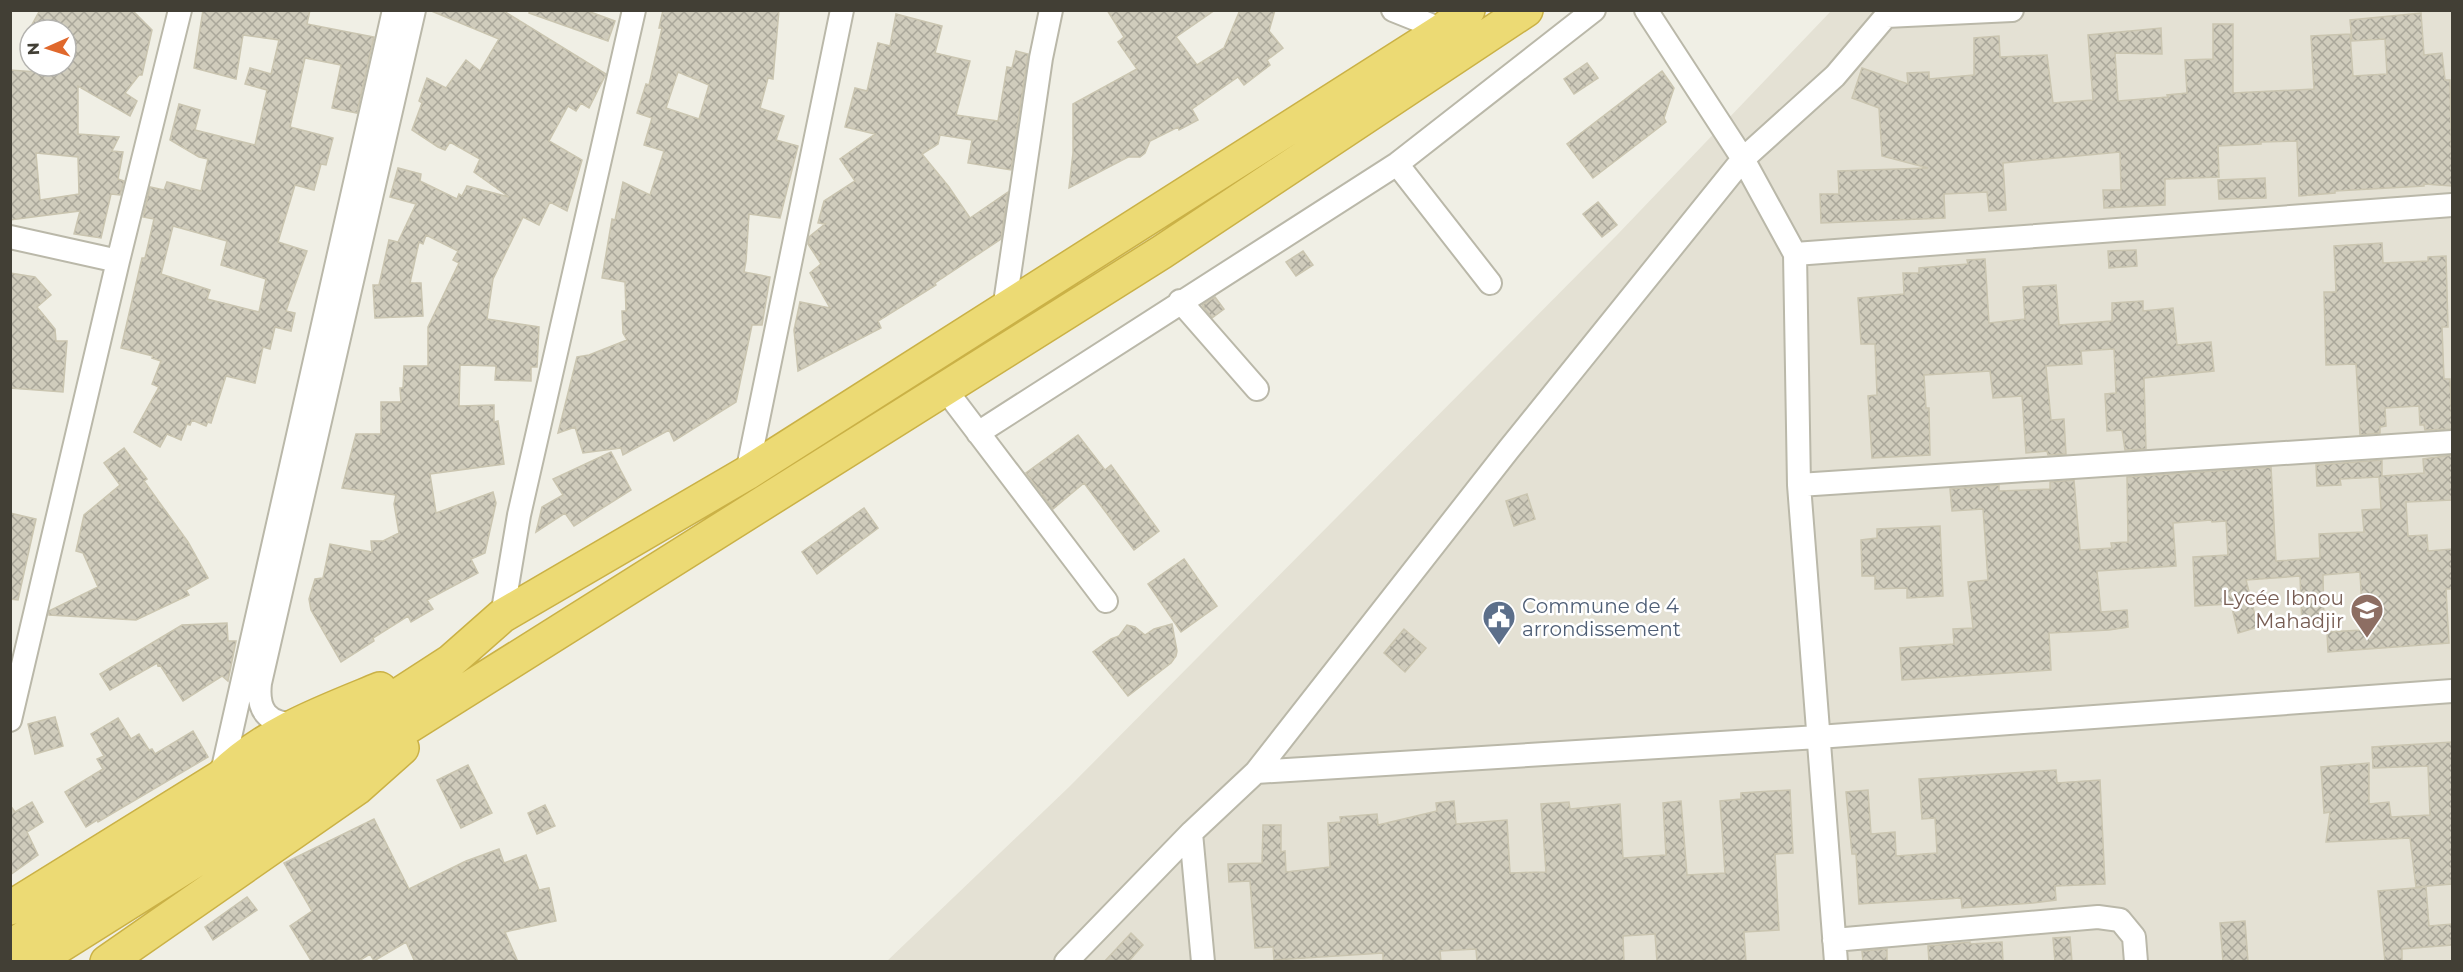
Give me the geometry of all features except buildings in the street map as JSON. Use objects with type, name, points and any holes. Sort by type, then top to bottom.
[{"type":"highway","points":[[10,947],[330,756],[470,689],[1162,252],[1527,10]]},
{"type":"highway","points":[[34,962],[330,756],[451,661],[502,616],[747,473],[1455,20]]},
{"type":"highway","points":[[10,908],[221,777],[234,765],[295,724],[451,661]]},
{"type":"highway","points":[[107,962],[357,788],[470,689]]},
{"type":"street","points":[[10,720],[118,261],[180,10]]},
{"type":"street","points":[[221,777],[394,10]]},
{"type":"street","points":[[295,724],[279,722],[263,711],[258,699],[260,683],[414,10]]},
{"type":"street","points":[[502,616],[519,515],[634,10]]},
{"type":"street","points":[[747,473],[842,10]]},
{"type":"street","points":[[1004,310],[1041,58],[1051,10]]},
{"type":"street","points":[[1393,10],[1455,20]]},
{"type":"street","points":[[978,432],[1396,164],[1594,10]]},
{"type":"street","points":[[1646,10],[1743,159],[1795,254],[1799,484],[1835,951],[2098,917],[2120,920],[2134,937],[2136,962]]},
{"type":"street","points":[[1066,962],[1191,833],[1256,772],[1509,449],[1743,159],[1835,76],[1888,13],[2012,10]]},
{"type":"street","points":[[1396,164],[1490,283]]},
{"type":"street","points":[[1795,254],[2452,205]]},
{"type":"street","points":[[10,237],[118,261]]},
{"type":"street","points":[[1180,301],[1257,389]]},
{"type":"street","points":[[945,389],[1106,601]]},
{"type":"street","points":[[1799,484],[2452,442]]},
{"type":"street","points":[[1256,772],[1818,737],[2452,691]]},
{"type":"street","points":[[1191,833],[1203,962]]},
{"type":"shaded area","points":[[1831,11],[2452,11],[2452,961],[886,962],[1069,787],[1617,235]]},
{"type":"place","name":"Lycée Ibnou Mahadjir","points":[[2367,639]]},
{"type":"place","name":"Commune de 4 arrondissement","points":[[1499,646]]}]
